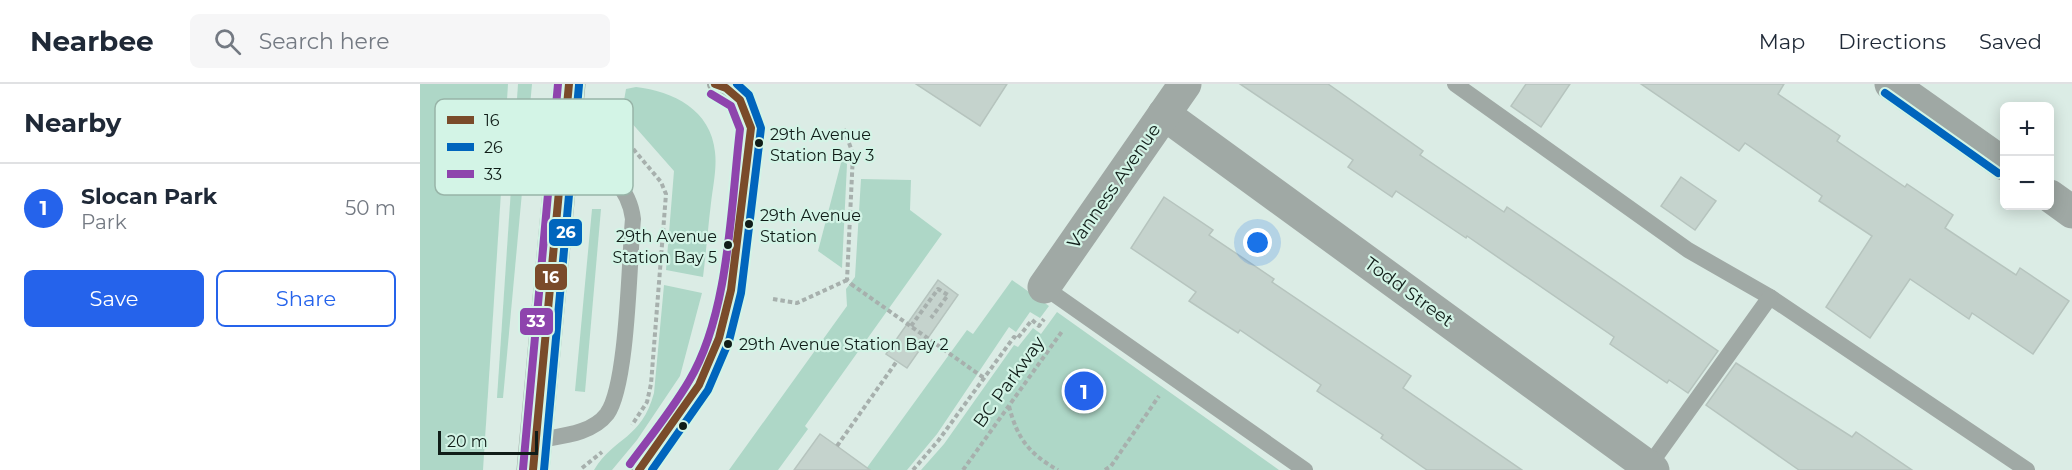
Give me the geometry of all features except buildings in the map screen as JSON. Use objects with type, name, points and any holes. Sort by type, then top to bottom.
[{"type":"street","points":[[568,99],[569,84]]},
{"type":"street","name":"Vanness Avenue","points":[[1052,292],[1185,84]]},
{"type":"street","points":[[1892,84],[2000,161]]},
{"type":"street","name":"Todd Street","points":[[1164,114],[1649,469]]},
{"type":"street","points":[[534,456],[559,195]]},
{"type":"street","points":[[2054,199],[2072,212]]},
{"type":"lane","points":[[639,470],[699,385],[719,338],[731,291],[752,128],[740,100],[726,88],[716,84]]},
{"type":"lane","points":[[1455,84],[1688,250],[1770,297],[2026,470]]},
{"type":"lane","points":[[534,456],[586,430],[606,415],[620,387],[633,219],[631,204],[625,195]]},
{"type":"lane","points":[[1052,292],[1305,470]]},
{"type":"lane","points":[[1649,469],[1770,297]]},
{"type":"path","points":[[844,129],[853,154],[849,282]]},
{"type":"path","points":[[849,282],[984,378]]},
{"type":"path","points":[[772,299],[797,303],[849,282]]},
{"type":"path","points":[[911,326],[938,289],[948,295],[931,318]]},
{"type":"path","points":[[913,470],[938,441],[1014,337],[1017,339],[1032,320],[1039,326],[1052,292]]},
{"type":"path","name":"BC Parkway","points":[[963,470],[1077,310]]},
{"type":"path","points":[[837,446],[897,361]]},
{"type":"path","points":[[1105,470],[1111,466],[1172,376]]},
{"type":"path","points":[[1009,405],[1015,431],[1037,459],[1058,470]]},
{"type":"green space","points":[[420,84],[508,84],[507,99],[435,99],[435,195],[501,195],[483,470],[420,470]]},
{"type":"green space","points":[[518,84],[532,84],[531,99],[517,99]]},
{"type":"green space","points":[[636,87],[650,89],[676,98],[698,114],[712,137],[715,171],[703,277],[666,270],[674,171],[633,124],[633,99],[624,99],[626,89]]},
{"type":"green space","points":[[842,159],[847,164],[842,268],[818,251]]},
{"type":"green space","points":[[861,179],[911,180],[910,210],[942,234],[805,426],[808,429],[778,470],[729,470],[847,306],[846,289],[855,277]]},
{"type":"green space","points":[[511,195],[522,195],[503,398],[497,398]]},
{"type":"green space","points":[[592,209],[601,209],[585,392],[575,391]]},
{"type":"green space","points":[[1012,280],[1049,306],[1040,318],[1030,312],[1016,332],[1009,327],[937,434],[907,470],[859,470],[866,469],[967,330],[973,334]]},
{"type":"green space","points":[[664,285],[702,293],[680,376],[637,440],[612,470],[594,470],[610,450],[635,429],[649,408],[654,393]]},
{"type":"green space","points":[[1057,312],[1279,470],[921,470],[944,444],[1014,345],[1018,347],[1033,328],[1041,334]]},
{"type":"transit line","name":"33","points":[[557,99],[558,84]]},
{"type":"transit line","name":"16","points":[[568,99],[569,84]]},
{"type":"transit line","name":"16","points":[[639,470],[699,385],[719,338],[731,290],[751,128],[740,100],[726,88],[715,84]]},
{"type":"transit line","name":"26","points":[[652,470],[708,390],[729,341],[741,293],[761,128],[749,95],[737,84]]},
{"type":"transit line","name":"26","points":[[578,99],[579,85]]},
{"type":"transit line","name":"26","points":[[1885,93],[1998,173]]},
{"type":"transit line","name":"33","points":[[630,464],[689,381],[713,325],[726,259],[740,129],[731,106],[711,94]]},
{"type":"transit line","name":"33","points":[[523,469],[548,195]]},
{"type":"transit line","name":"16","points":[[533,470],[559,195]]},
{"type":"transit line","name":"26","points":[[544,470],[569,195]]},
{"type":"place","name":"29th Avenue Station Bay 3","points":[[759,143]]},
{"type":"place","name":"29th Avenue Station","points":[[749,224]]},
{"type":"place","name":"29th Avenue Station Bay 5","points":[[728,245]]},
{"type":"place","name":"29th Avenue Station Bay 2","points":[[728,344]]},
{"type":"place","name":"Slocan Park","points":[[1084,391]]}]
